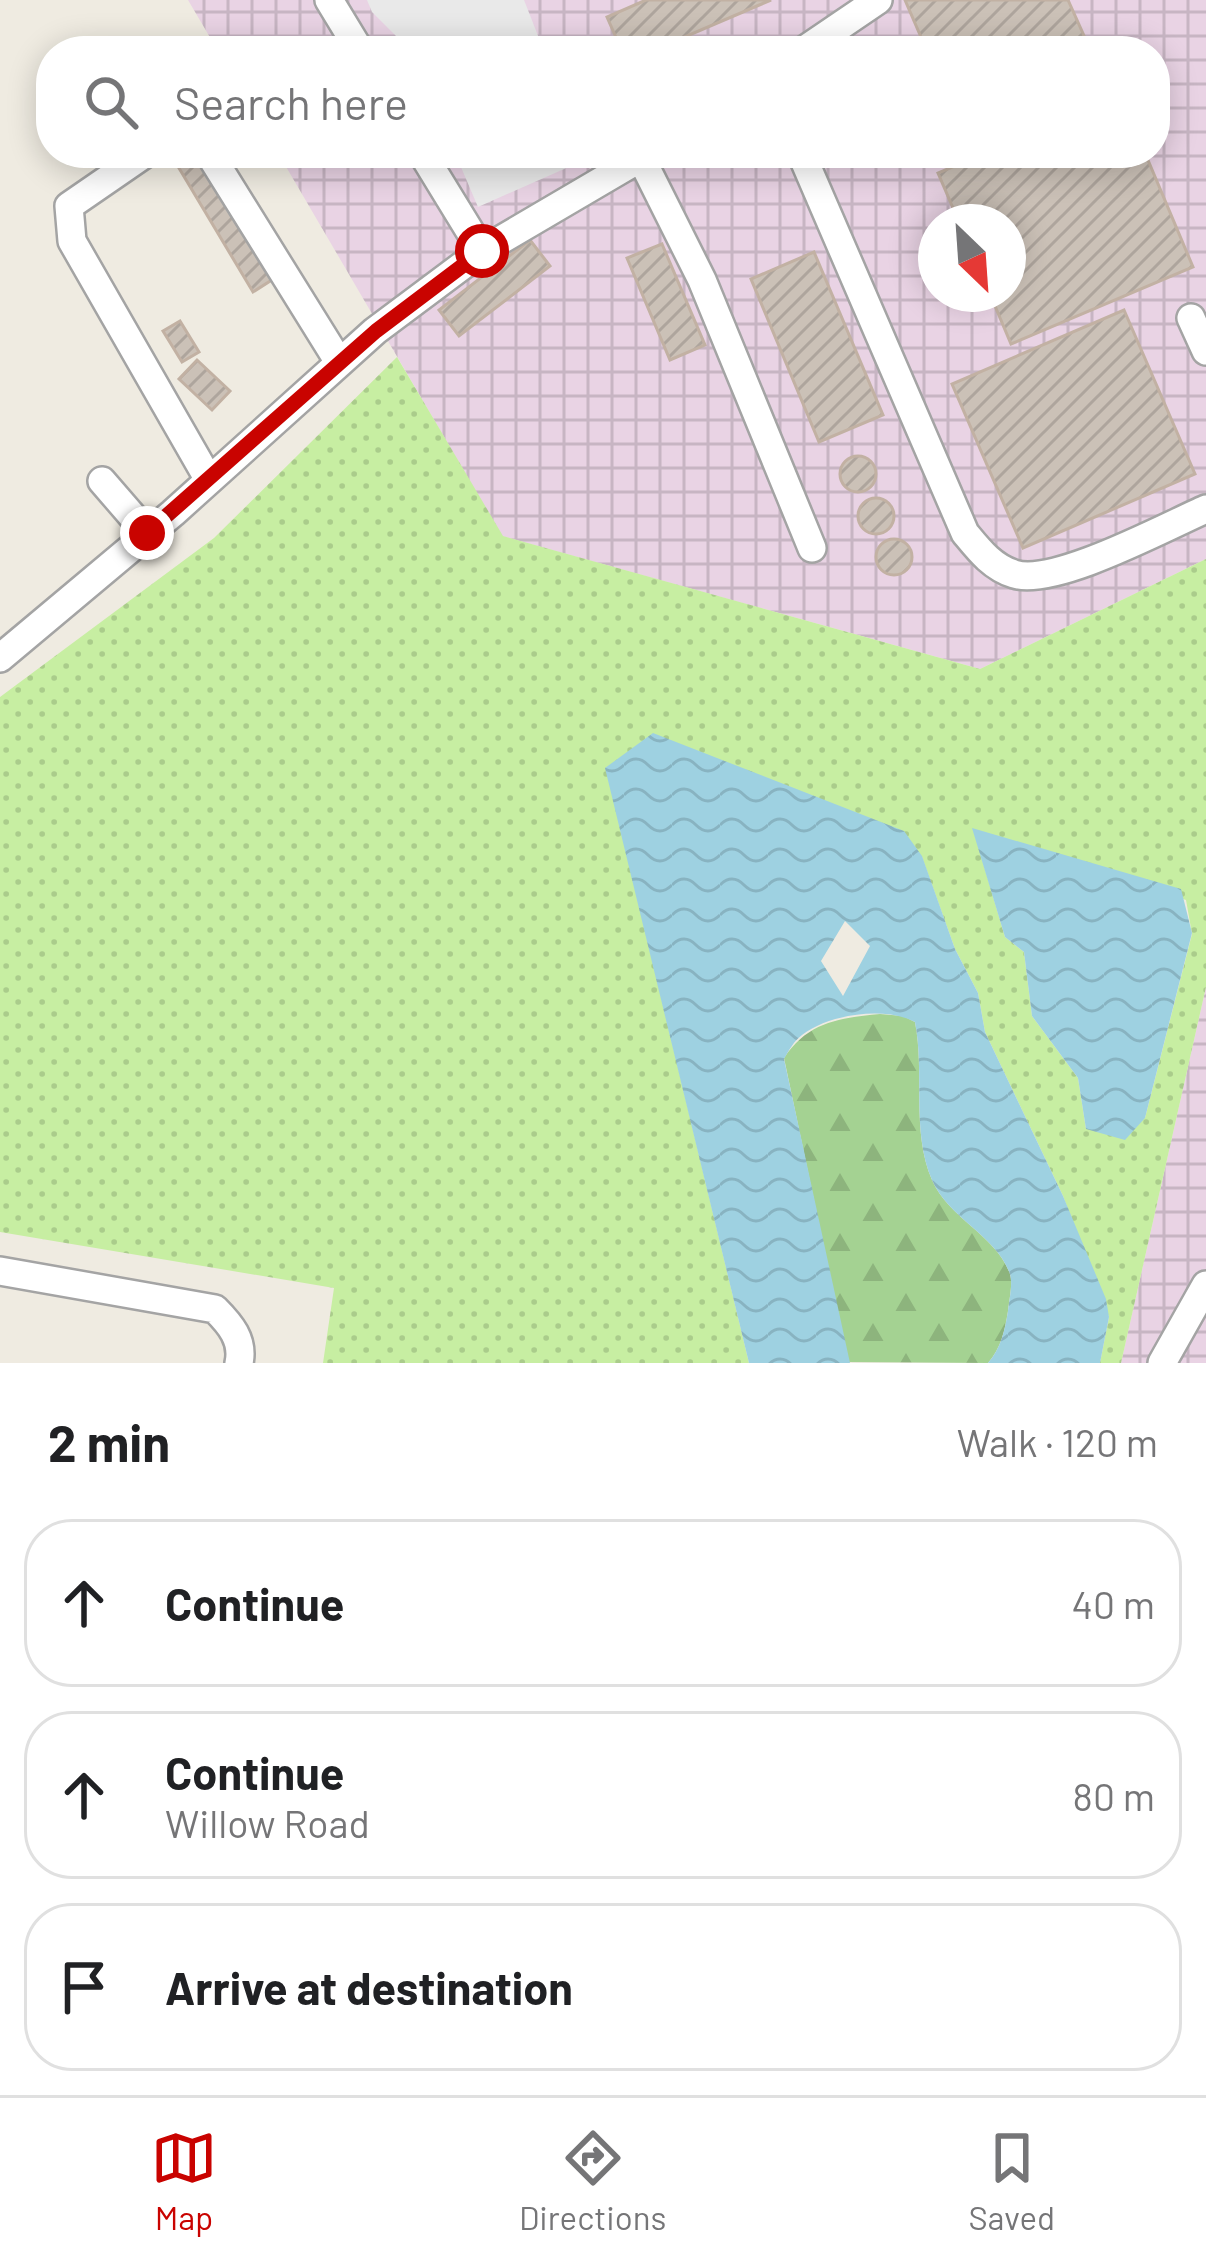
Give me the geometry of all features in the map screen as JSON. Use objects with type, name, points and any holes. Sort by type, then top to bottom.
[{"type":"street","points":[[329,0],[351,36]]},
{"type":"street","points":[[824,36],[878,0]]},
{"type":"street","points":[[124,168],[69,206],[72,241],[209,480]]},
{"type":"street","points":[[218,168],[339,362]]},
{"type":"street","points":[[431,168],[482,251]]},
{"type":"street","points":[[0,658],[376,331],[482,251],[624,168]]},
{"type":"street","points":[[651,168],[812,548]]},
{"type":"street","points":[[807,168],[964,533],[987,560],[1018,576],[1061,572],[1206,509]]},
{"type":"street","points":[[1191,318],[1206,351]]},
{"type":"street","points":[[102,482],[147,533]]},
{"type":"street","points":[[0,1271],[215,1309],[233,1327],[239,1363]]},
{"type":"street","points":[[1162,1363],[1206,1285]]},
{"type":"shaded area","points":[[188,0],[1206,0],[1206,559],[980,669],[502,536],[287,168],[1170,168],[1170,36],[209,36]]},
{"type":"shaded area","points":[[367,0],[524,0],[538,36],[396,36],[372,12]]},
{"type":"shaded area","points":[[461,168],[566,168],[478,207]]},
{"type":"shaded area","points":[[1206,987],[1206,1363],[1121,1363]]},
{"type":"green space","points":[[397,357],[503,536],[980,669],[1206,559],[1206,987],[1121,1363],[1100,1363],[1109,1317],[1063,1196],[985,1032],[978,993],[955,949],[922,857],[606,768],[749,1363],[323,1363],[334,1288],[0,1232],[0,697],[214,538]],"holes":[[[973,829],[1186,900],[1192,934],[1145,1118],[1086,1129],[1078,1078],[1032,1016],[1024,952],[1005,937]]]},
{"type":"green space","points":[[880,1014],[915,1022],[922,1142],[932,1180],[949,1206],[994,1248],[1010,1274],[1004,1332],[988,1363],[848,1362],[784,1058],[814,1029]]},
{"type":"water","points":[[653,733],[904,831],[922,856],[955,949],[978,993],[985,1032],[1106,1299],[1109,1317],[1100,1363],[988,1363],[1004,1332],[1010,1274],[994,1248],[949,1206],[932,1180],[922,1142],[915,1022],[873,1014],[842,1017],[813,1028],[784,1059],[850,1363],[749,1363],[605,768]],"holes":[[[845,921],[870,946],[843,996],[821,961]]]},
{"type":"water","points":[[972,828],[1181,889],[1192,933],[1145,1118],[1125,1140],[1086,1129],[1078,1078],[1032,1016],[1024,952],[1005,937]]},
{"type":"building","points":[[646,0],[771,0],[687,36],[615,36],[607,17]]},
{"type":"building","points":[[905,0],[1068,0],[1084,36],[921,36]]},
{"type":"building","points":[[179,168],[213,168],[278,276],[253,292]]},
{"type":"building","points":[[950,168],[1151,168],[1193,267],[1011,344],[998,312],[1026,312],[1026,204],[951,204],[938,173]]},
{"type":"building","points":[[530,240],[550,266],[459,336],[439,310]]},
{"type":"building","points":[[662,244],[705,345],[670,360],[627,258]]},
{"type":"building","points":[[814,252],[883,415],[819,442],[751,279]]},
{"type":"building","points":[[1124,310],[1195,474],[1023,548],[952,384]]},
{"type":"building","points":[[180,321],[199,352],[182,362],[163,331]]},
{"type":"building","points":[[197,360],[230,391],[212,410],[179,379]]},
{"type":"building","points":[[858,456],[871,461],[876,474],[871,487],[858,492],[845,487],[840,474],[845,461]]},
{"type":"building","points":[[876,498],[889,503],[894,516],[889,529],[876,534],[863,529],[858,516],[863,503]]},
{"type":"building","points":[[894,539],[907,544],[912,557],[907,570],[894,575],[881,570],[876,557],[881,544]]},
{"type":"route","points":[[147,533],[339,362],[482,251]]}]
